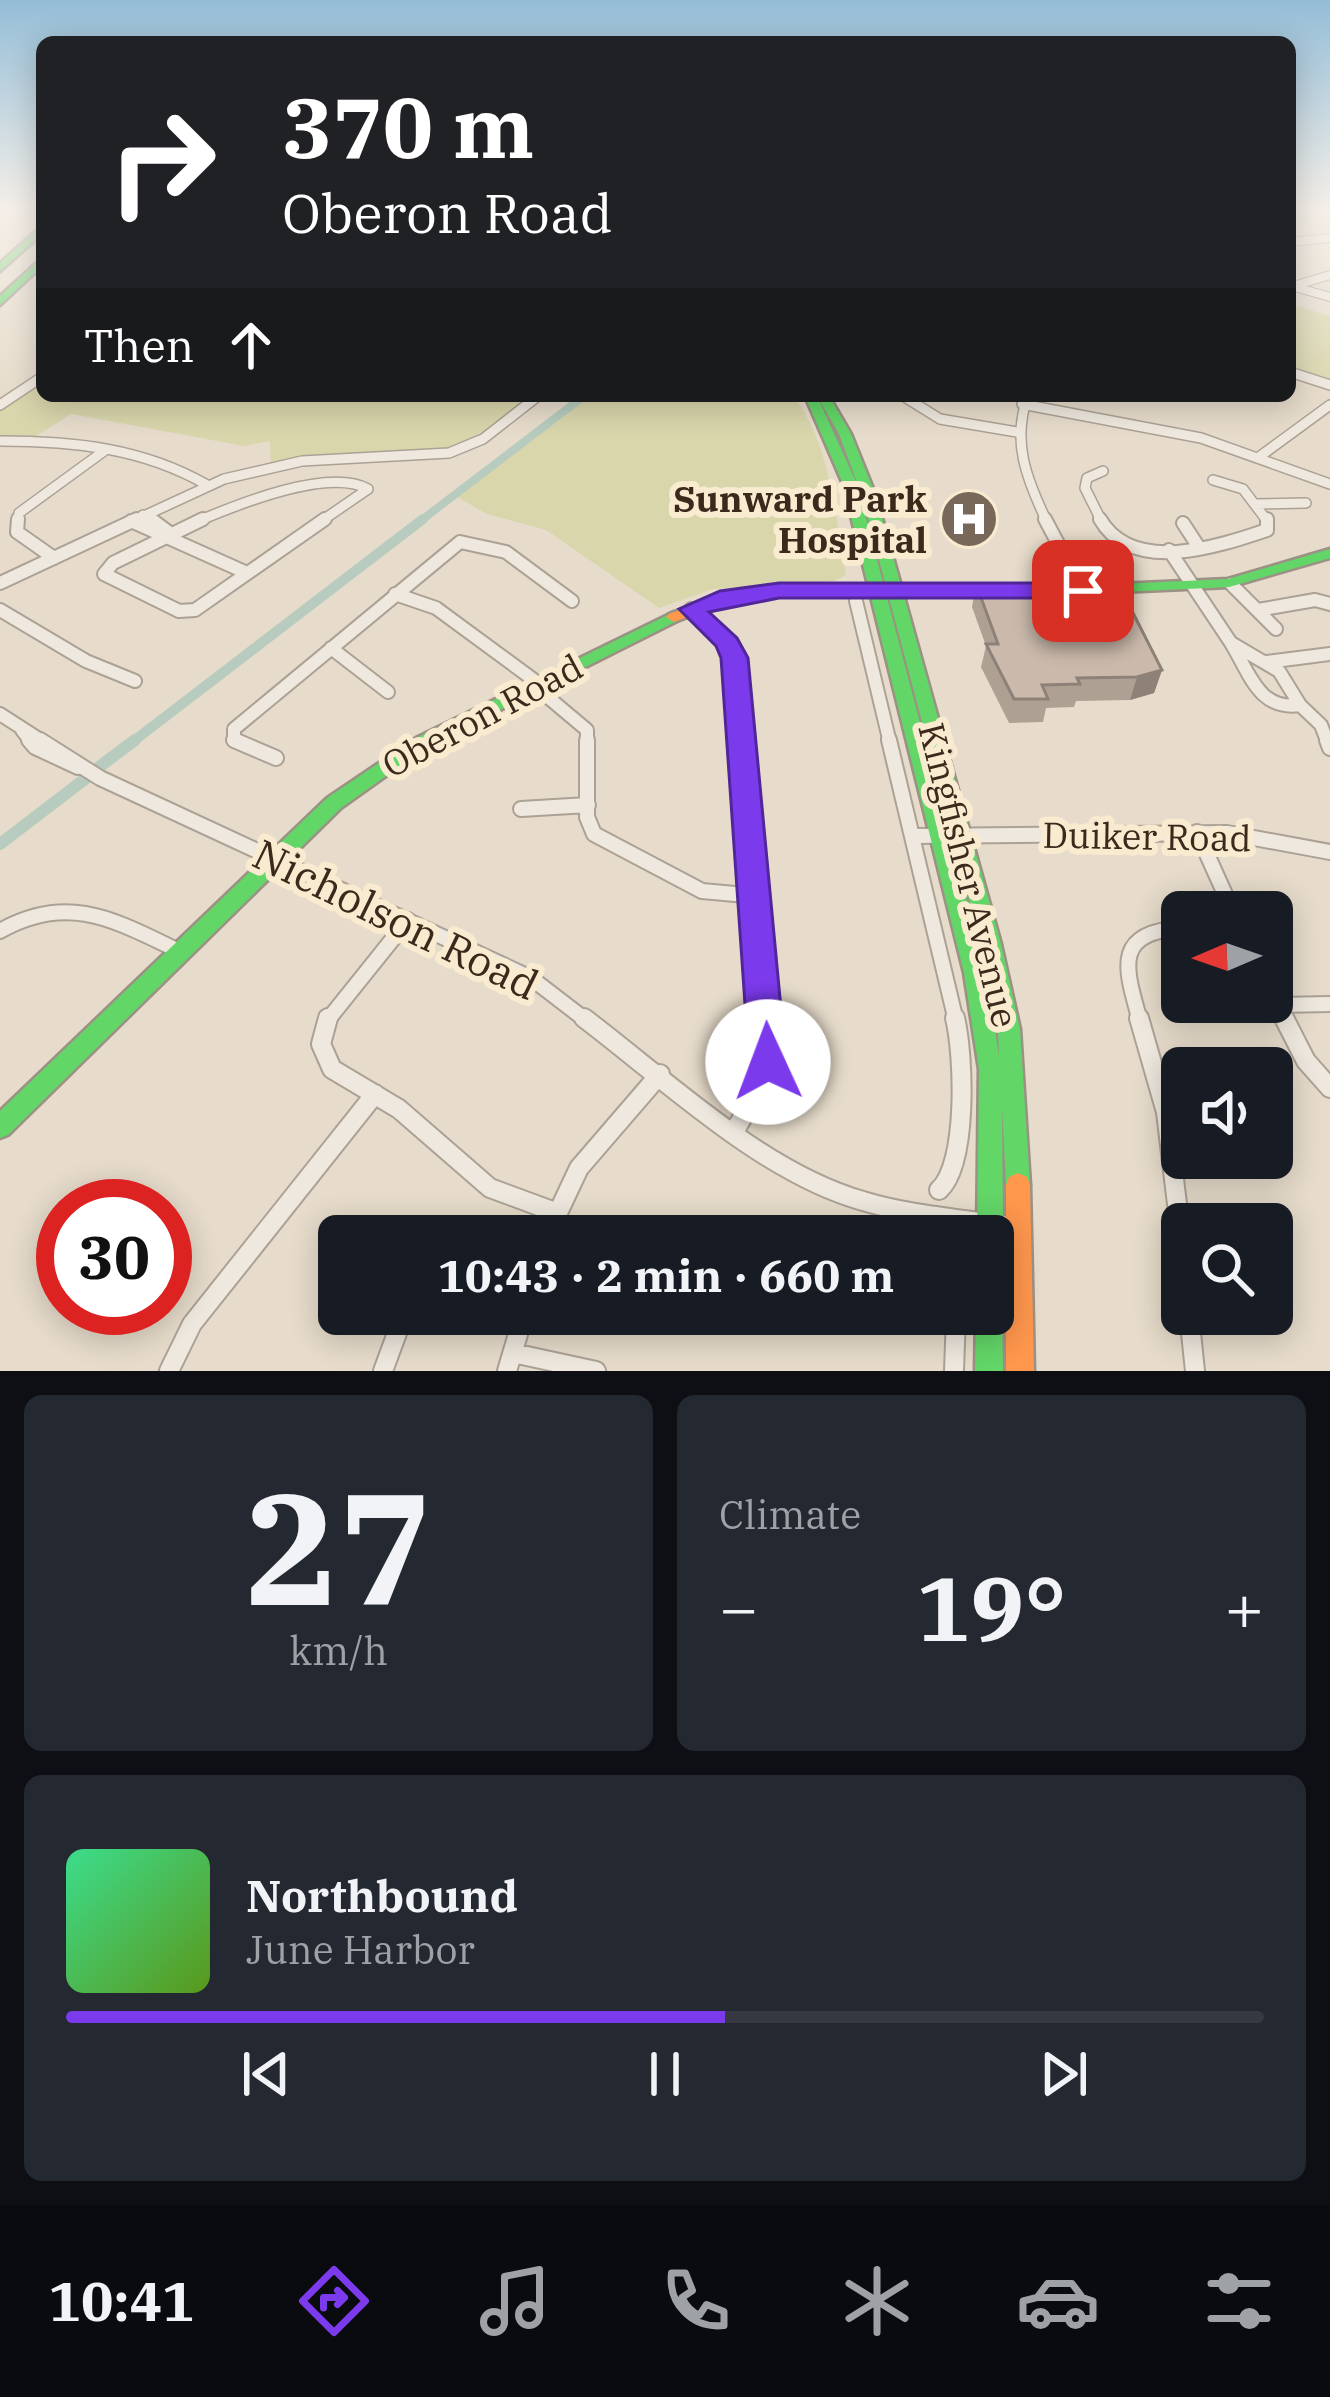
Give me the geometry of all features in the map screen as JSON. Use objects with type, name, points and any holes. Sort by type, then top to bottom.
[{"type":"main road","points":[[0,302],[31,272]]},
{"type":"main road","name":"Kingfisher Avenue","points":[[814,402],[842,462],[886,590],[962,835],[1010,1029],[1017,1105],[1020,1371]]},
{"type":"main road","name":"Kingfisher Avenue","points":[[827,402],[858,464],[887,561],[886,590],[985,1028],[992,1109],[990,1215]]},
{"type":"main road","points":[[1036,591],[1232,584],[1330,553]]},
{"type":"main road","points":[[887,561],[909,580],[941,590]]},
{"type":"main road","name":"Oberon Road","points":[[0,1127],[374,771],[691,609],[764,592],[1012,590]]},
{"type":"main road","points":[[988,1371],[989,1335]]},
{"type":"street","points":[[1296,285],[1330,274]]},
{"type":"street","points":[[1296,288],[1330,298]]},
{"type":"street","points":[[1296,375],[1330,386]]},
{"type":"street","points":[[0,405],[36,381]]},
{"type":"street","points":[[0,584],[207,485],[293,462],[412,458],[456,451],[483,439],[530,402]]},
{"type":"street","points":[[913,402],[940,419],[1017,432]]},
{"type":"street","points":[[1024,402],[1017,432],[1021,461],[1083,591]]},
{"type":"street","points":[[1034,402],[1202,438],[1330,484]]},
{"type":"street","points":[[1258,457],[1330,404]]},
{"type":"street","points":[[0,441],[44,441],[171,465],[207,485]]},
{"type":"street","points":[[54,558],[21,537],[16,520],[26,505],[104,451]]},
{"type":"street","points":[[1103,471],[1088,478],[1085,488],[1115,541],[1136,550],[1198,546],[1267,530],[1268,520],[1240,487],[1213,480]]},
{"type":"street","points":[[328,484],[368,487],[247,573],[185,612],[104,574],[108,566],[270,492],[328,484]]},
{"type":"street","points":[[1256,503],[1306,503]]},
{"type":"street","points":[[143,515],[172,536]]},
{"type":"street","points":[[131,521],[247,573]]},
{"type":"street","points":[[1183,523],[1198,546]]},
{"type":"street","points":[[276,758],[242,745],[232,732],[454,546],[473,541],[503,550],[572,601]]},
{"type":"street","points":[[1169,550],[1269,703],[1285,709],[1305,708]]},
{"type":"street","points":[[1232,584],[1276,629]]},
{"type":"street","points":[[395,594],[436,608],[587,730],[588,806],[594,834],[702,891],[758,896]]},
{"type":"street","points":[[856,601],[961,1041],[957,1157],[950,1180],[939,1190]]},
{"type":"street","points":[[1258,610],[1316,601],[1330,604]]},
{"type":"street","points":[[691,609],[728,643],[734,658],[758,896],[768,1062],[763,1082],[734,1132]]},
{"type":"street","points":[[0,610],[86,661],[135,680]]},
{"type":"street","points":[[1232,643],[1267,662],[1305,708],[1327,721],[1330,748]]},
{"type":"street","points":[[331,648],[388,692]]},
{"type":"street","points":[[1267,662],[1330,654]]},
{"type":"street","name":"Nicholson Road","points":[[0,714],[35,747],[540,984],[788,1169],[837,1193],[914,1215]]},
{"type":"street","points":[[521,808],[588,806]]},
{"type":"street","points":[[1197,832],[1223,891]]},
{"type":"street","name":"Duiker Road","points":[[915,836],[1197,832],[1264,837],[1330,851]]},
{"type":"street","points":[[0,932],[42,910],[78,908],[181,952]]},
{"type":"street","points":[[408,920],[328,1018],[321,1036],[325,1057],[332,1069],[399,1109],[490,1189],[554,1212]]},
{"type":"street","points":[[1161,931],[1138,938],[1127,952],[1126,971],[1166,1112],[1177,1203]]},
{"type":"street","points":[[1293,1001],[1330,1004]]},
{"type":"street","points":[[1287,1023],[1306,1061],[1330,1088]]},
{"type":"street","points":[[553,1215],[588,1151],[660,1075]]},
{"type":"street","points":[[169,1371],[191,1324],[375,1094]]},
{"type":"street","name":"Nicholson Road","points":[[1014,1228],[1018,1228]]},
{"type":"street","points":[[383,1371],[396,1335]]},
{"type":"street","points":[[954,1371],[955,1335]]},
{"type":"street","points":[[1192,1335],[1196,1371]]},
{"type":"street","points":[[510,1362],[596,1371]]},
{"type":"shaded area","points":[[1296,306],[1330,316],[1330,381],[1296,370]]},
{"type":"shaded area","points":[[36,383],[36,402],[525,402],[483,441],[453,452],[271,464],[270,441],[244,446],[71,414],[30,440],[0,440],[0,407]]},
{"type":"shaded area","points":[[574,402],[797,402],[824,458],[846,575],[834,581],[713,589],[659,608],[546,530],[487,514],[452,494]]},
{"type":"building","points":[[976,584],[1070,584],[1083,603],[1129,605],[1162,670],[1137,677],[1077,678],[1080,684],[1042,685],[1048,699],[1014,699],[986,644],[998,644]]},
{"type":"waterway","points":[[419,522],[576,402]]},
{"type":"waterway","points":[[131,743],[423,519]]},
{"type":"waterway","points":[[131,743],[135,740]]},
{"type":"waterway","points":[[99,767],[131,743]]},
{"type":"waterway","points":[[0,844],[85,779]]},
{"type":"traffic: fast","points":[[0,302],[31,272]]},
{"type":"traffic: fast","points":[[814,402],[850,484],[975,973],[990,1069],[990,1215]]},
{"type":"traffic: fast","points":[[826,402],[845,434],[869,496],[991,944],[1009,1029],[1018,1185]]},
{"type":"traffic: fast","points":[[1054,591],[1229,583],[1330,553]]},
{"type":"traffic: fast","points":[[0,1127],[334,803],[422,742],[674,617]]},
{"type":"traffic: fast","points":[[989,1335],[989,1371]]},
{"type":"traffic: slow","points":[[674,617],[729,597],[779,591],[992,590]]},
{"type":"traffic: slow","points":[[1018,1185],[1020,1371]]},
{"type":"place","name":"Sunward Park Hospital","points":[[969,519]]},
{"type":"route","points":[[768,1062],[758,896],[734,658],[728,643],[691,609],[729,597],[779,591],[1083,591]]}]
